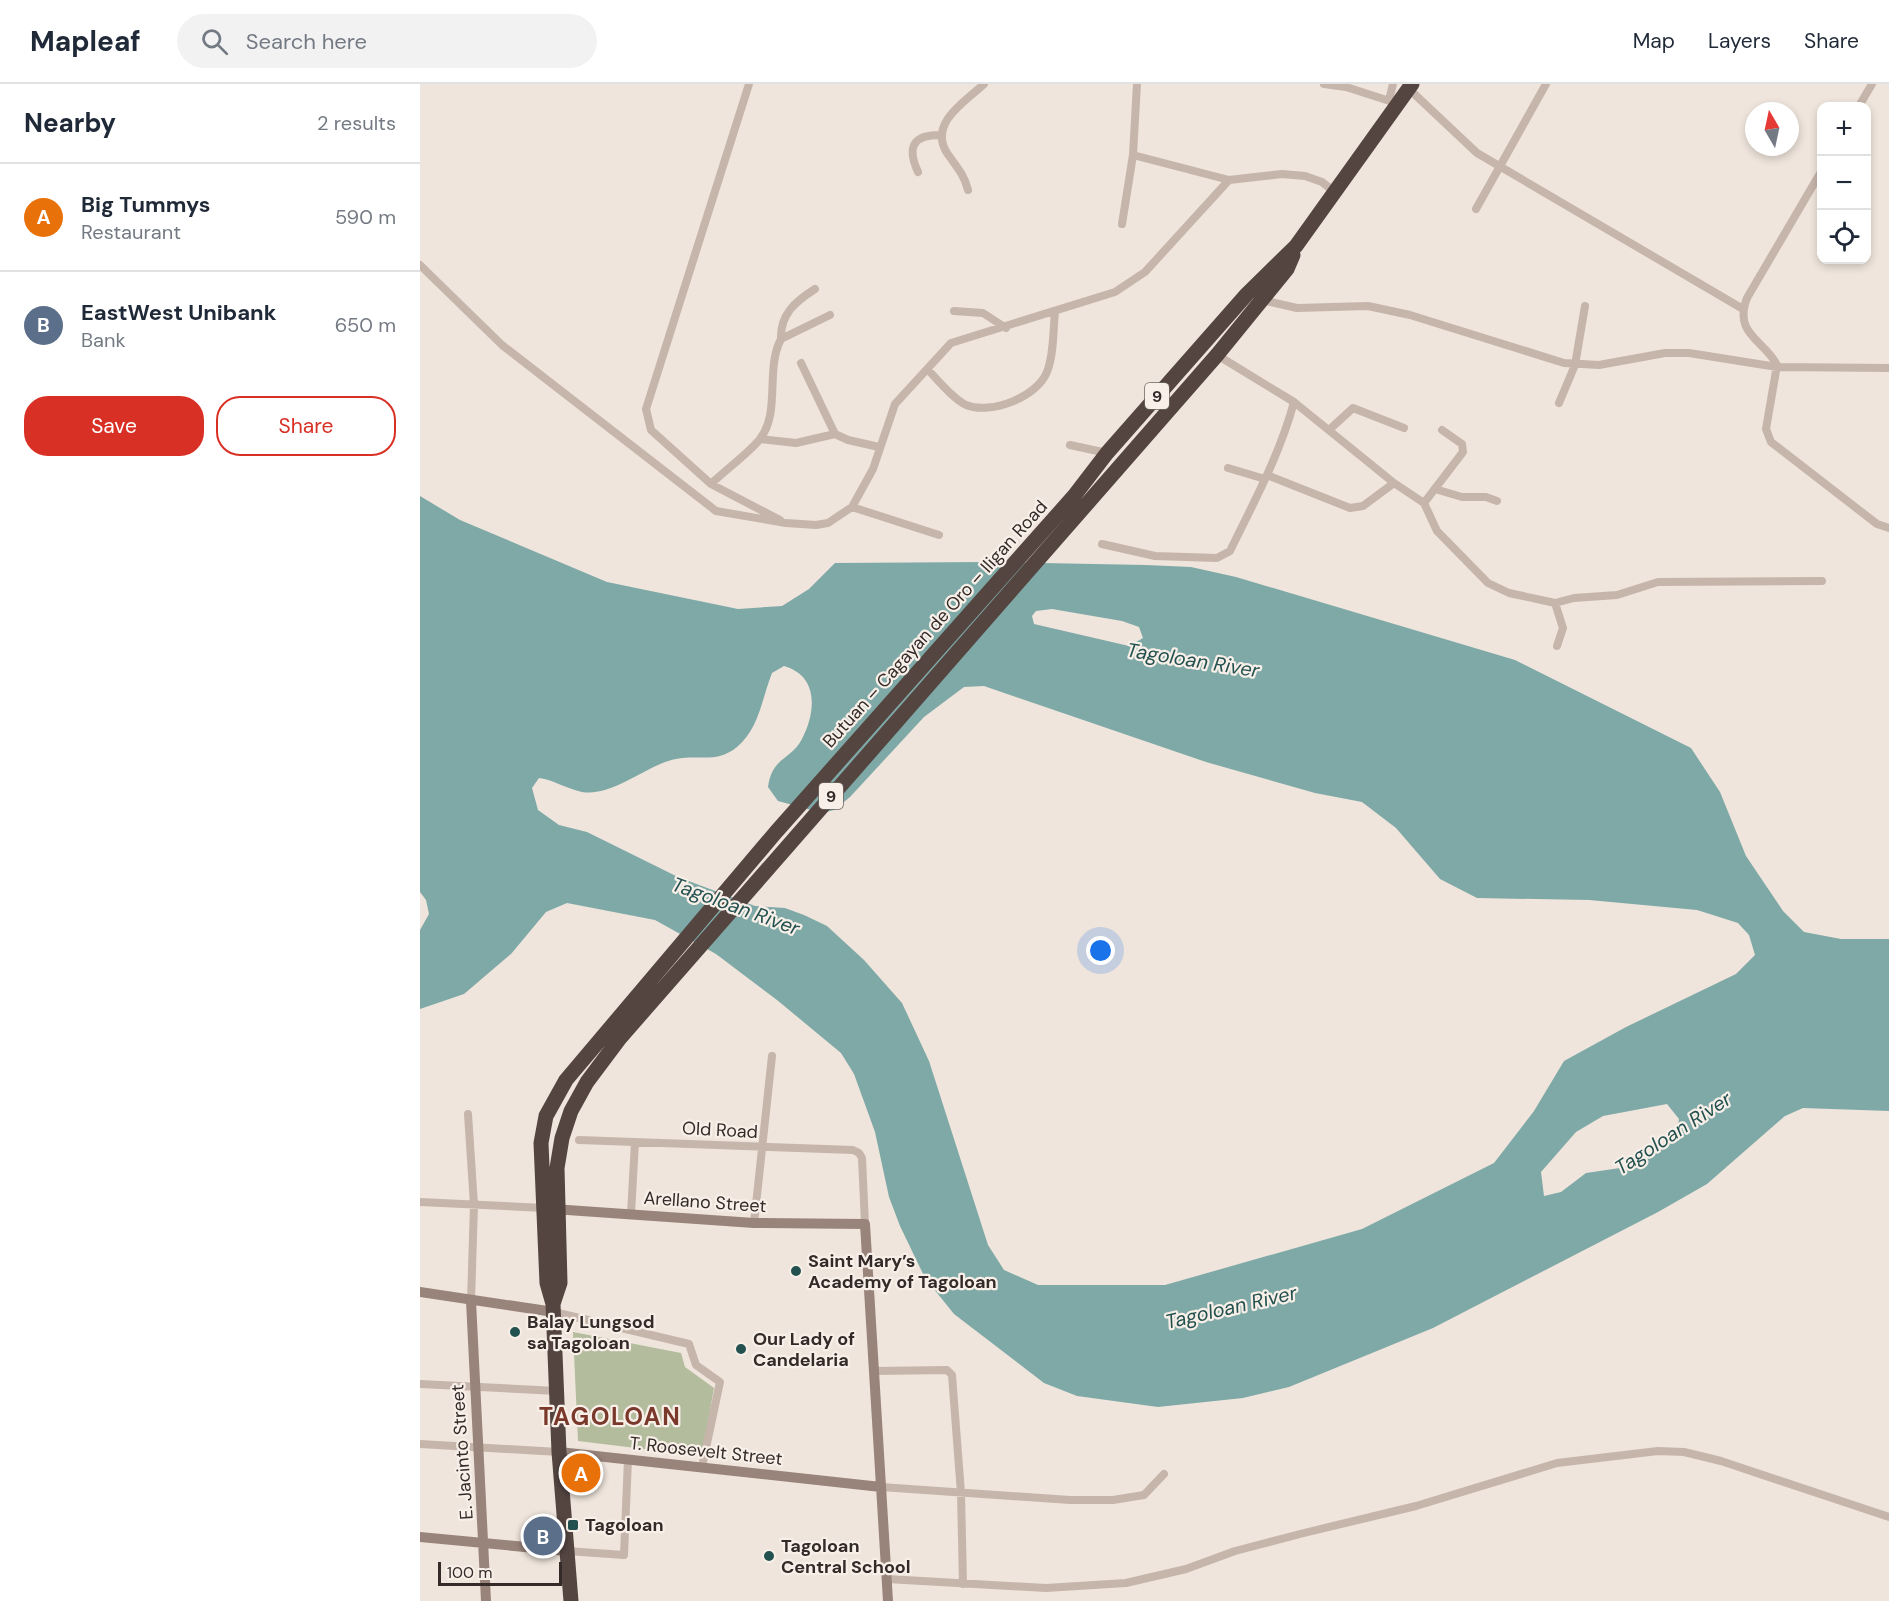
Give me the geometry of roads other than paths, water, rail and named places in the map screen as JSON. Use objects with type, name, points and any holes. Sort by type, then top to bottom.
[{"type":"highway","name":"Butuan – Cagayan de Oro – Iligan Road","points":[[614,1035],[776,832],[1074,496],[1107,453],[1247,294],[1296,246],[1336,193],[1394,102],[1411,87]]},
{"type":"highway","name":"Butuan – Cagayan de Oro – Iligan Road","points":[[614,1035],[1217,355],[1287,269],[1296,246]]},
{"type":"highway","name":"9","points":[[551,1209],[541,1143],[546,1116],[566,1080],[614,1035]]},
{"type":"highway","name":"9","points":[[571,1601],[560,1452],[554,1308],[547,1283],[551,1209],[566,1124],[614,1035]]},
{"type":"street","points":[[749,84],[646,409],[647,421],[651,430],[711,484],[786,523]]},
{"type":"street","points":[[968,190],[960,168],[945,147],[942,135],[946,119],[984,84]]},
{"type":"street","points":[[1122,224],[1133,155],[1137,84]]},
{"type":"street","points":[[1324,84],[1346,87],[1394,102],[1393,84]]},
{"type":"street","points":[[1476,209],[1546,84]]},
{"type":"street","points":[[1861,102],[1872,84]]},
{"type":"street","points":[[1411,87],[1477,153],[1743,309],[1751,338],[1772,357],[1777,367],[1766,429],[1771,442],[1877,524],[1889,528]]},
{"type":"street","points":[[918,172],[913,161],[912,148],[923,137],[942,135]]},
{"type":"street","points":[[1133,155],[1229,180],[1282,174],[1305,176],[1322,182],[1336,193]]},
{"type":"street","points":[[1743,309],[1817,177]]},
{"type":"street","points":[[420,265],[502,345],[716,511],[786,523],[828,524],[852,507],[873,469],[895,405],[951,343],[1006,328],[1115,292],[1136,279],[1229,180]]},
{"type":"street","points":[[711,484],[760,439],[768,420],[775,355],[786,314],[800,298],[815,289]]},
{"type":"street","points":[[1262,300],[1297,308],[1368,306],[1410,315],[1575,365],[1599,365],[1677,353],[1777,367],[1889,368]]},
{"type":"street","points":[[1559,402],[1575,365],[1585,306]]},
{"type":"street","points":[[954,311],[983,313],[1006,328]]},
{"type":"street","points":[[928,370],[959,400],[969,406],[1006,404],[1018,400],[1041,382],[1047,372],[1055,312]]},
{"type":"street","points":[[781,339],[831,315]]},
{"type":"street","points":[[1217,355],[1294,402],[1394,483],[1425,503],[1437,531],[1488,583],[1509,593],[1556,603],[1574,598],[1617,595],[1658,582],[1822,581]]},
{"type":"street","points":[[801,363],[835,434]]},
{"type":"street","points":[[1102,544],[1155,556],[1217,558],[1230,551],[1287,430],[1294,402]]},
{"type":"street","points":[[1329,430],[1353,408],[1404,428]]},
{"type":"street","points":[[1425,503],[1464,448],[1462,444],[1442,430]]},
{"type":"street","points":[[760,439],[796,443],[835,434],[848,440],[879,447]]},
{"type":"street","points":[[1070,445],[1107,453]]},
{"type":"street","points":[[1228,468],[1266,477],[1350,508],[1363,506],[1394,483]]},
{"type":"street","points":[[1435,489],[1462,497],[1486,497],[1497,501]]},
{"type":"street","points":[[852,507],[939,535]]},
{"type":"street","points":[[1556,603],[1563,628],[1557,646]]},
{"type":"street","points":[[754,1223],[772,1056]]},
{"type":"street","points":[[468,1114],[474,1204],[471,1301]]},
{"type":"street","name":"Old Road","points":[[579,1140],[859,1152],[862,1158],[865,1224]]},
{"type":"street","points":[[631,1214],[635,1142]]},
{"type":"street","points":[[420,1202],[551,1209]]},
{"type":"street","name":"Arellano Street","points":[[551,1209],[754,1223],[865,1224]]},
{"type":"street","points":[[865,1224],[888,1601]]},
{"type":"street","points":[[420,1292],[471,1301],[554,1308],[689,1344],[696,1365],[720,1382],[702,1467]]},
{"type":"street","name":"E. Jacinto Street","points":[[471,1301],[486,1601]]},
{"type":"street","points":[[875,1371],[951,1372],[961,1493],[963,1584]]},
{"type":"street","points":[[420,1384],[557,1390]]},
{"type":"street","name":"T. Roosevelt Street","points":[[420,1444],[560,1452],[881,1487]]},
{"type":"street","points":[[887,1579],[1061,1588],[1141,1581],[1186,1569],[1236,1551],[1416,1506],[1557,1463],[1659,1451],[1684,1452],[1721,1461],[1889,1517]]},
{"type":"street","points":[[420,1537],[624,1556],[628,1459]]},
{"type":"street","points":[[881,1487],[1070,1500],[1130,1499],[1144,1495],[1164,1474]]},
{"type":"water","name":"Tagoloan River","points":[[420,496],[460,520],[607,582],[738,609],[782,606],[809,589],[835,563],[987,562],[1191,567],[1236,577],[1515,660],[1691,748],[1720,792],[1746,856],[1783,911],[1804,932],[1841,939],[1889,939],[1889,1111],[1803,1108],[1785,1116],[1707,1184],[1658,1212],[1433,1328],[1289,1387],[1243,1398],[1158,1407],[1077,1396],[1044,1383],[954,1314],[925,1278],[889,1197],[875,1132],[854,1074],[841,1053],[777,1000],[716,954],[655,920],[567,903],[546,912],[511,954],[464,994],[420,1009],[420,930],[429,914],[426,900],[420,892]],"holes":[[[1052,609],[1122,621],[1139,627],[1143,638],[1129,646],[1034,624],[1032,616],[1036,611]],[[784,666],[804,678],[809,686],[812,707],[807,729],[798,746],[778,764],[770,777],[768,787],[778,801],[822,813],[834,810],[850,797],[924,717],[964,687],[984,686],[1206,762],[1315,793],[1362,802],[1396,828],[1440,879],[1477,898],[1589,900],[1697,910],[1738,923],[1749,935],[1755,955],[1736,974],[1626,1027],[1564,1061],[1534,1111],[1494,1163],[1362,1229],[1165,1285],[1038,1285],[1004,1270],[988,1245],[929,1061],[902,1003],[864,960],[827,926],[804,915],[785,908],[755,906],[678,877],[587,832],[559,825],[538,810],[532,788],[539,778],[576,791],[594,792],[618,785],[665,762],[685,758],[715,757],[729,752],[744,740],[755,722],[772,673]],[[1667,1104],[1679,1119],[1677,1135],[1627,1167],[1586,1173],[1561,1192],[1544,1196],[1541,1172],[1576,1132],[1603,1116]]]},
{"type":"place","name":"Saint Mary’s Academy of Tagoloan","points":[[796,1271]]},
{"type":"place","name":"Balay Lungsod sa Tagoloan","points":[[515,1332]]},
{"type":"place","name":"Our Lady of Candelaria","points":[[741,1349]]},
{"type":"place","name":"Big Tummys","points":[[581,1473]]},
{"type":"place","name":"Tagoloan","points":[[573,1525]]},
{"type":"place","name":"EastWest Unibank","points":[[543,1536]]},
{"type":"place","name":"Tagoloan Central School","points":[[769,1556]]},
{"type":"district","name":"TAGOLOAN","points":[[610,1416]]}]
